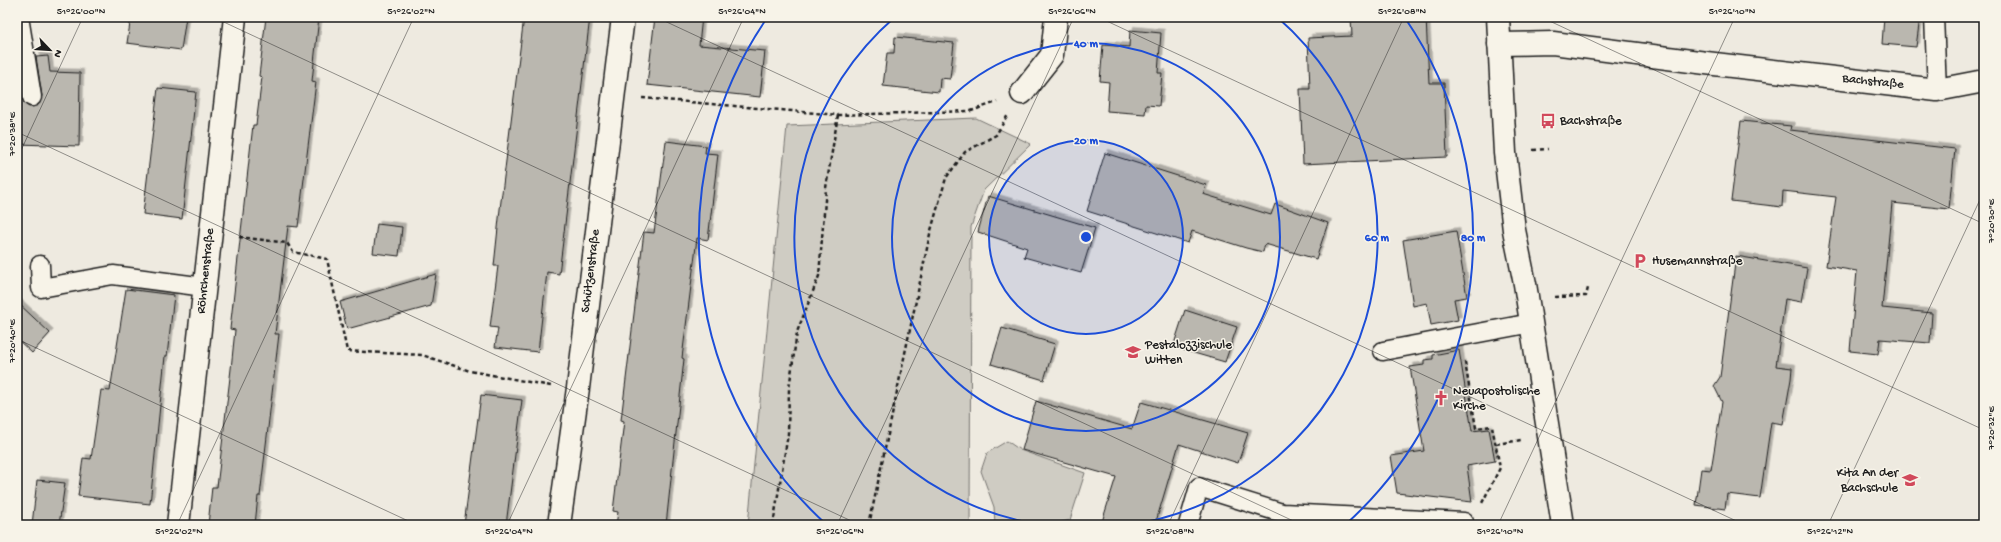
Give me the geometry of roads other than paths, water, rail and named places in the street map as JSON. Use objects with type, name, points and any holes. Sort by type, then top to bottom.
[{"type":"street","name":"Röhrchenstraße","points":[[178,525],[235,17]]},
{"type":"street","name":"Schützenstraße","points":[[559,525],[578,388],[612,95],[623,17]]},
{"type":"street","points":[[1022,93],[1052,55],[1056,17]]},
{"type":"street","points":[[1498,17],[1505,153],[1514,230],[1527,298],[1563,525]]},
{"type":"street","name":"Bachstraße","points":[[1499,44],[1553,44],[1706,64],[1937,90],[1984,82]]},
{"type":"lane","points":[[19,17],[32,97]]},
{"type":"lane","points":[[1934,17],[1937,90]]},
{"type":"lane","points":[[40,265],[41,288],[113,275],[205,287]]},
{"type":"lane","points":[[1383,351],[1531,323]]},
{"type":"lane","points":[[1188,525],[1199,487],[1282,513],[1365,510],[1464,522],[1464,525]]},
{"type":"place","name":"Bachstraße","points":[[1548,121]]},
{"type":"place","name":"Husemannstraße","points":[[1640,261]]},
{"type":"place","name":"Pestalozzischule Witten","points":[[1133,352]]},
{"type":"place","name":"Neuapostolische Kirche","points":[[1441,398]]},
{"type":"place","name":"Kita An der Bachschule","points":[[1910,480]]}]
